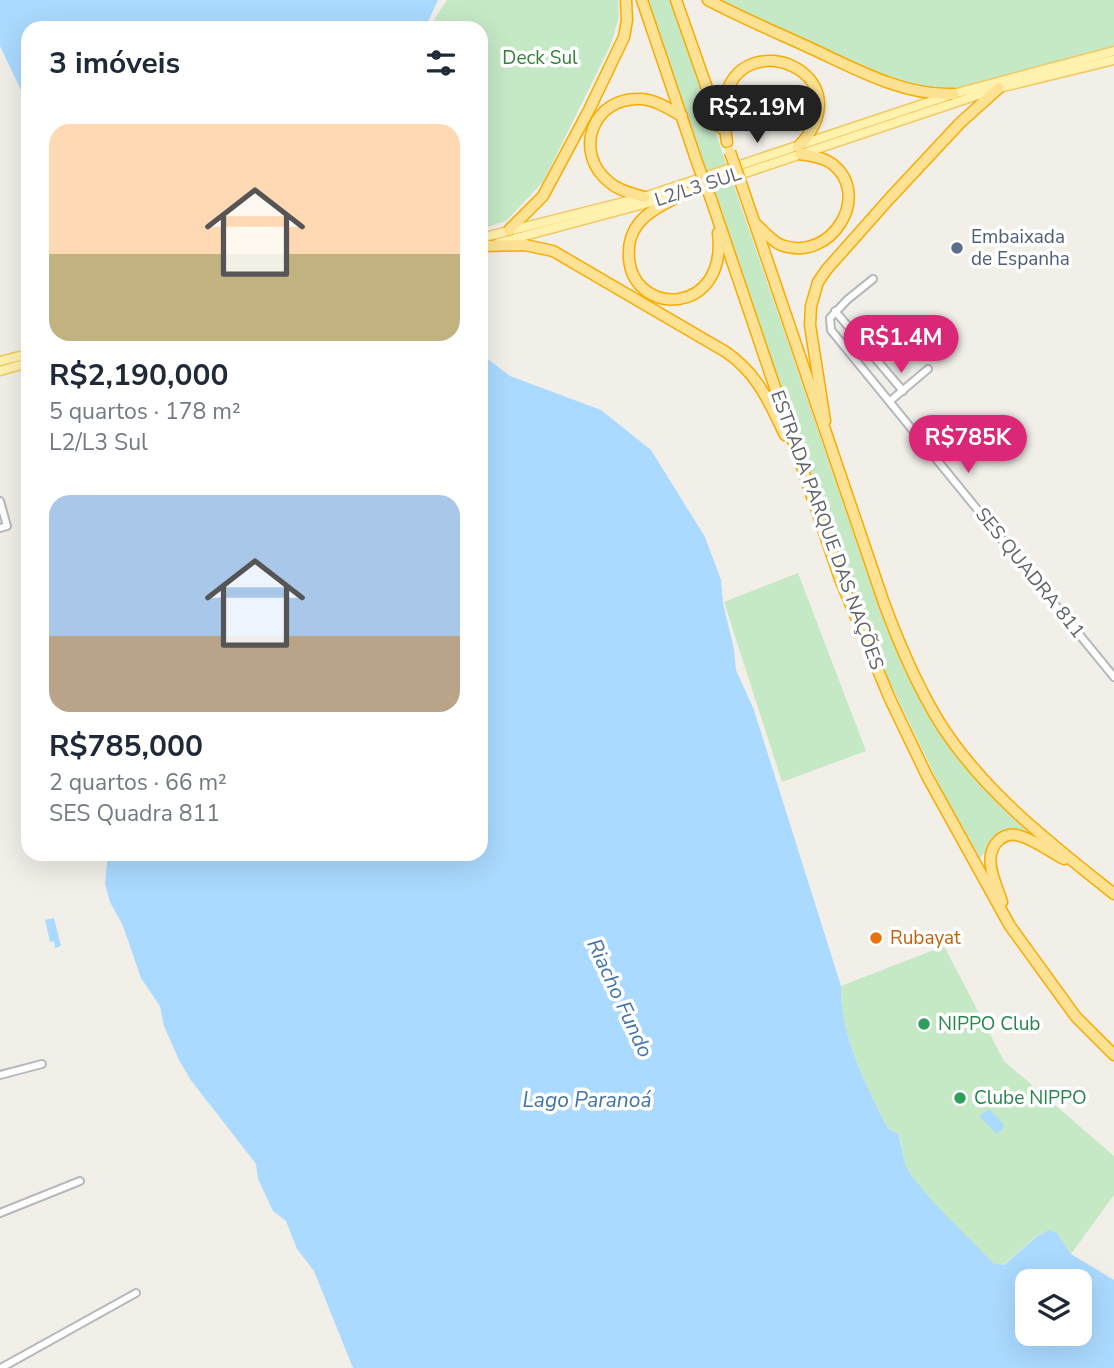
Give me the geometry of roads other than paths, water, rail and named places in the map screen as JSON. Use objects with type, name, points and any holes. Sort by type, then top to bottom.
[{"type":"highway","points":[[509,230],[543,196],[589,110],[624,37],[626,0]]},
{"type":"highway","name":"ESTRADA PARQUE DAS NAÇÕES","points":[[642,0],[840,579],[890,699],[927,776],[1010,926],[1070,1009],[1114,1055]]},
{"type":"highway","name":"ESTRADA PARQUE DAS NAÇÕES","points":[[676,0],[899,644],[940,722],[979,774],[1017,814],[1114,894]]},
{"type":"highway","points":[[708,0],[845,64],[899,86],[935,95],[953,94]]},
{"type":"highway","points":[[728,147],[724,107],[730,83],[748,67],[773,60],[788,62],[809,78],[816,92],[816,122],[799,150],[832,164],[845,182],[846,209],[836,231],[816,246],[798,249],[779,244],[753,222]]},
{"type":"highway","points":[[827,439],[810,325],[811,306],[818,282],[890,198],[960,123],[999,88]]},
{"type":"highway","points":[[644,197],[616,187],[605,179],[594,165],[589,146],[596,121],[616,104],[635,99],[658,103],[682,116]]},
{"type":"highway","points":[[685,194],[652,212],[639,223],[628,247],[630,265],[637,281],[664,299],[687,298],[700,291],[716,269],[719,246],[712,202]]},
{"type":"highway","points":[[488,244],[525,245],[553,251],[733,357],[749,371],[760,386],[803,470]]},
{"type":"highway","points":[[1010,926],[990,856],[996,842],[1003,836],[1020,836],[1083,869]]},
{"type":"main road","name":"L2/L3 SUL","points":[[488,243],[685,194],[953,94],[1114,51]]},
{"type":"main road","name":"L2/L3 SUL","points":[[488,241],[509,230],[644,197],[999,88],[1114,60]]},
{"type":"main road","points":[[0,361],[21,356]]},
{"type":"main road","points":[[0,371],[21,365]]},
{"type":"street","points":[[873,279],[835,311],[903,391]]},
{"type":"street","name":"SES QUADRA 811","points":[[835,311],[830,318],[831,330],[1114,677]]},
{"type":"street","points":[[890,401],[928,369]]},
{"type":"street","points":[[0,501],[3,527]]},
{"type":"street","points":[[0,1075],[42,1064]]},
{"type":"street","points":[[0,1213],[80,1181]]},
{"type":"street","points":[[1,1368],[136,1293]]},
{"type":"water","points":[[0,0],[447,0],[434,21],[21,21],[21,90],[0,46]]},
{"type":"water","name":"Lago Paranoá","points":[[488,359],[510,376],[601,410],[651,450],[705,537],[721,580],[736,670],[754,710],[841,986],[849,1040],[885,1123],[899,1135],[905,1164],[933,1202],[993,1263],[1004,1265],[1048,1230],[1056,1232],[1071,1254],[1114,1280],[1114,1368],[353,1368],[314,1271],[297,1249],[286,1221],[273,1211],[258,1179],[256,1164],[190,1079],[179,1060],[164,1026],[160,1006],[141,978],[123,926],[110,902],[105,884],[107,861],[488,861]]},
{"type":"water","points":[[54,918],[61,946],[55,948],[54,941],[50,942],[45,920]]},
{"type":"water","points":[[989,1109],[1005,1126],[997,1134],[979,1116]]},
{"type":"place","name":"Embaixada de Espanha","points":[[957,248]]},
{"type":"place","name":"Rubayat","points":[[876,938]]},
{"type":"place","name":"NIPPO Club","points":[[924,1024]]},
{"type":"place","name":"Clube NIPPO","points":[[960,1098]]},
{"type":"park label","name":"Deck Sul","points":[[540,58]]},
{"type":"water label","name":"Riacho Fundo","points":[[620,998]]}]
